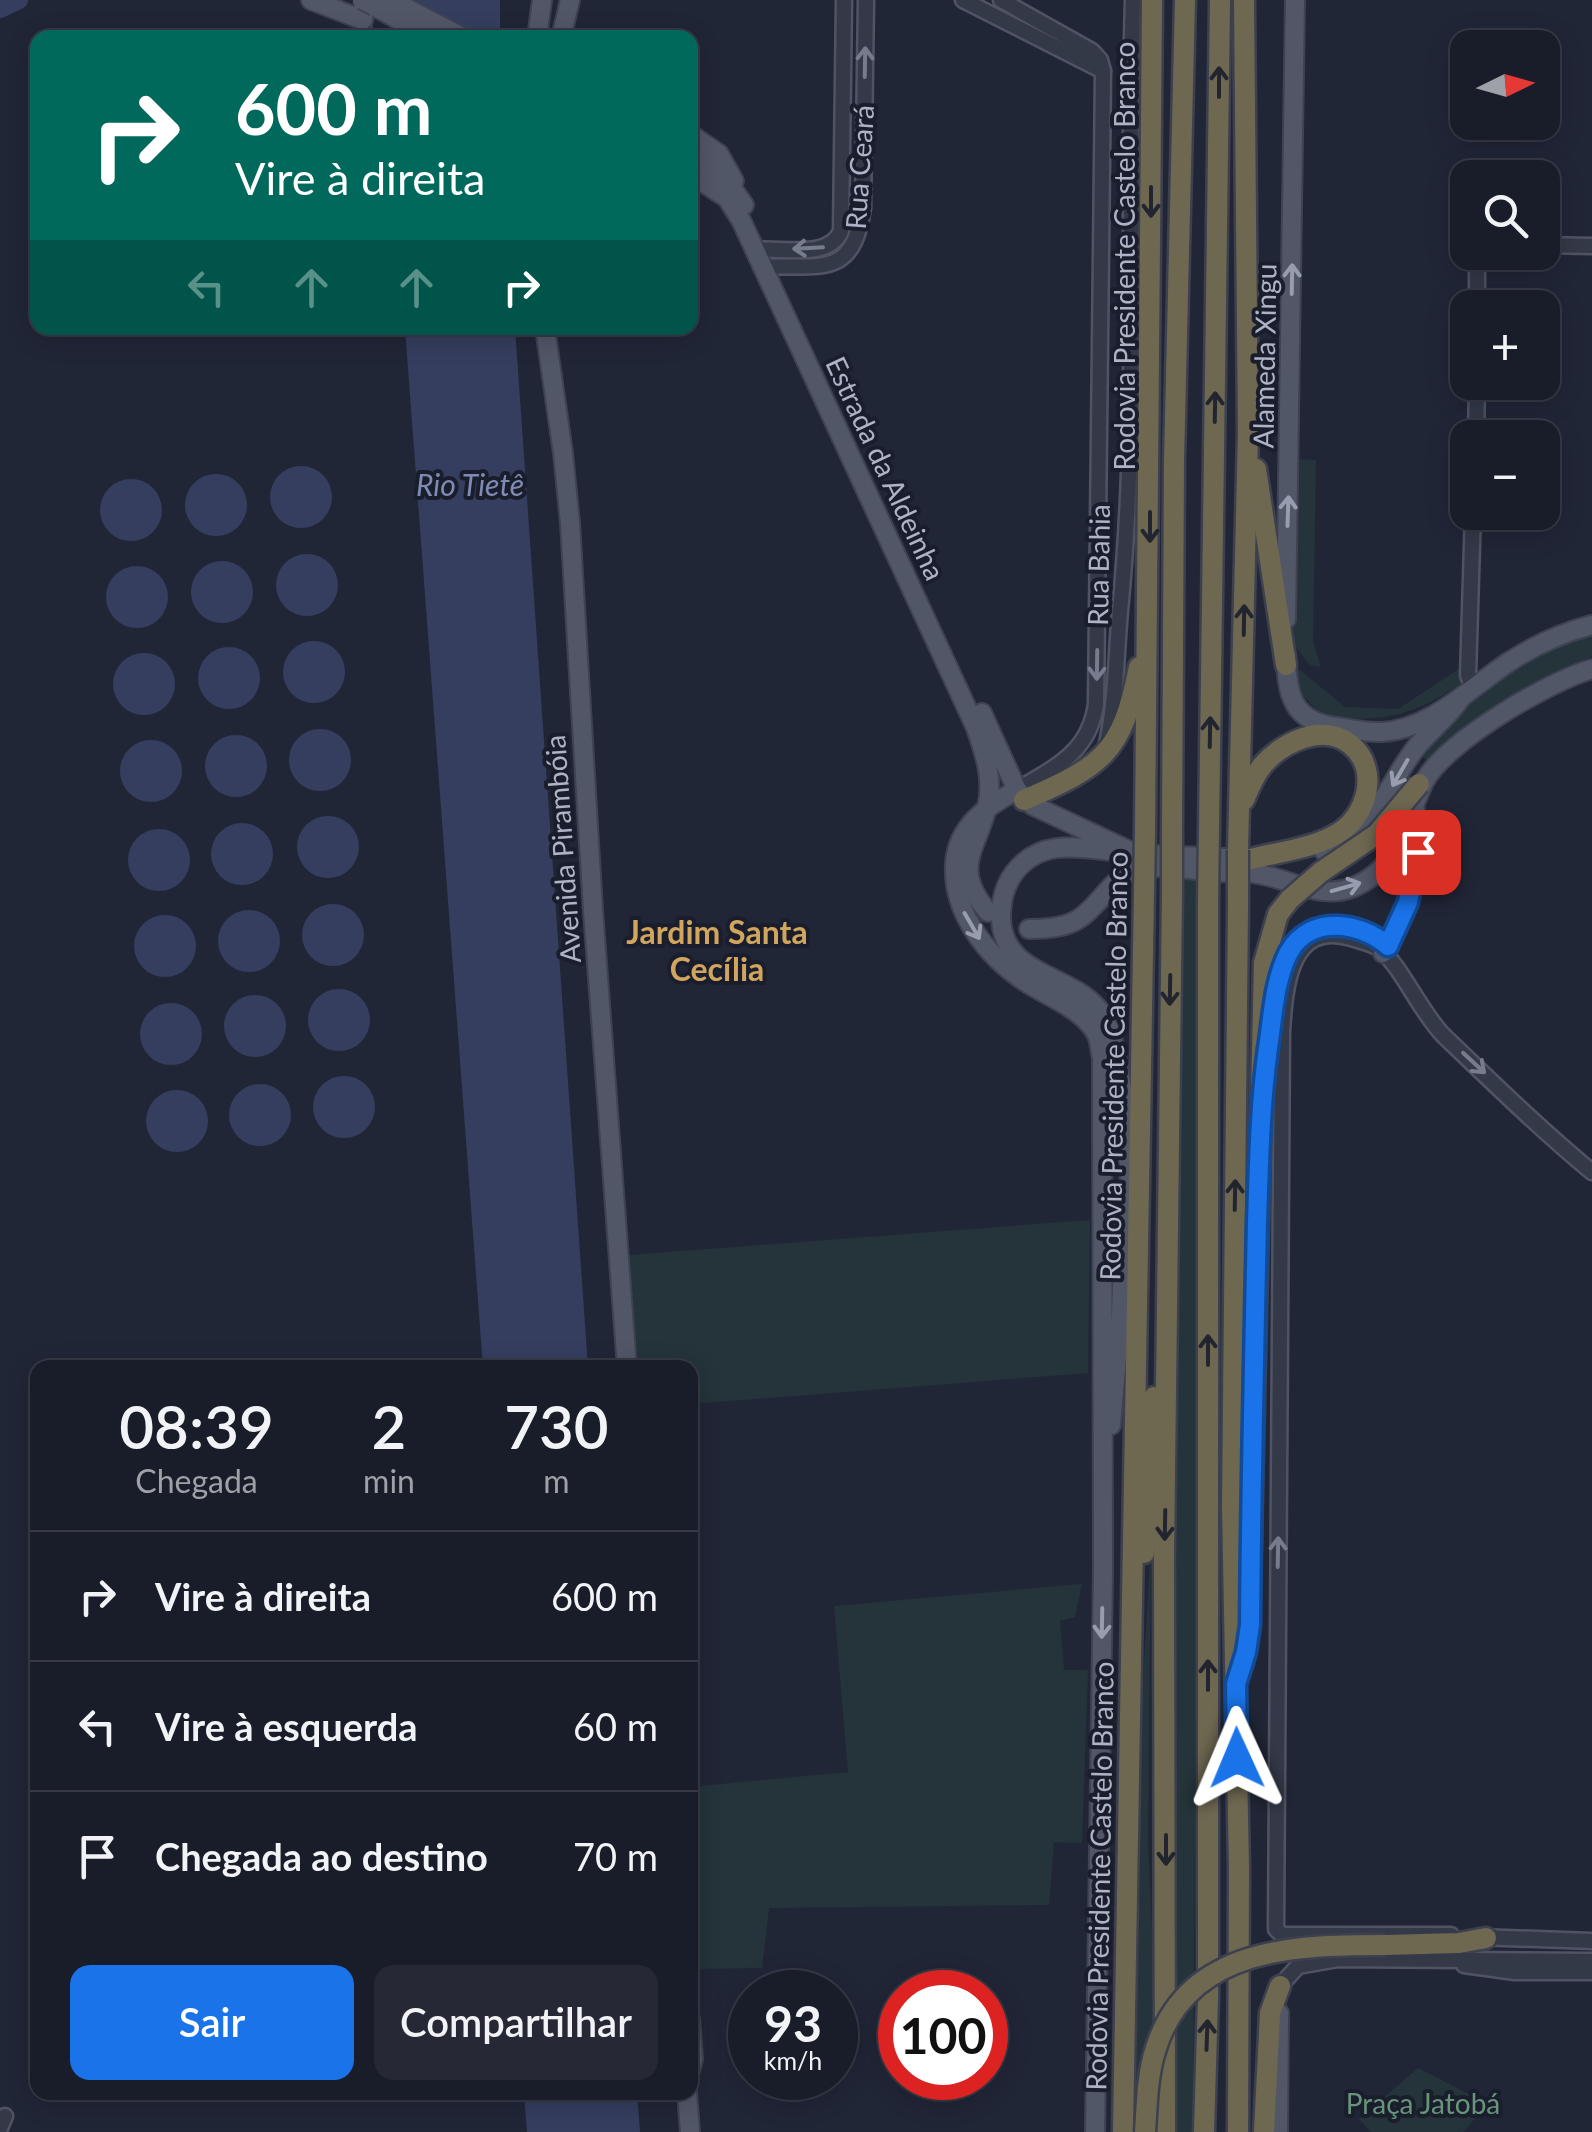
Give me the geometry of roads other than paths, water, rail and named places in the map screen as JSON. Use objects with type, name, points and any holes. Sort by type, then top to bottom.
[{"type":"highway","name":"Rodovia Presidente Castelo Branco","points":[[1123,2132],[1149,611],[1152,0]]},
{"type":"highway","name":"Rodovia Presidente Castelo Branco","points":[[1166,2132],[1164,1558],[1175,442],[1184,0]]},
{"type":"highway","points":[[1204,2132],[1208,1998],[1208,902],[1220,0]]},
{"type":"highway","points":[[1238,2132],[1232,1506],[1239,817],[1248,432],[1244,0]]},
{"type":"highway","points":[[1248,432],[1286,665]]},
{"type":"highway","points":[[1020,795],[1102,757],[1116,742],[1130,710],[1149,611]]},
{"type":"highway","points":[[1239,817],[1265,762],[1296,740],[1325,735],[1339,738],[1352,745],[1366,770],[1364,806],[1340,832],[1250,859]]},
{"type":"highway","points":[[1236,1684],[1250,1625],[1264,963],[1278,914],[1290,899],[1377,834],[1420,789]]},
{"type":"highway","points":[[1124,1938],[1134,1853],[1142,1568],[1169,1216]]},
{"type":"highway","points":[[1146,2132],[1148,2083],[1157,2043],[1172,2015],[1214,1974],[1239,1960],[1288,1947],[1460,1943],[1486,1938]]},
{"type":"highway","points":[[1264,2132],[1270,2013],[1280,1986]]},
{"type":"highway","points":[[1204,2095],[1213,2132]]},
{"type":"main road","points":[[311,0],[363,29],[363,0],[417,30]]},
{"type":"main road","points":[[391,0],[449,30]]},
{"type":"main road","points":[[539,30],[543,0]]},
{"type":"main road","points":[[563,30],[571,0]]},
{"type":"main road","points":[[569,30],[571,0]]},
{"type":"main road","name":"Alameda Xingu","points":[[1295,0],[1286,665],[1292,699],[1298,711],[1317,724],[1380,732],[1410,725],[1468,694]]},
{"type":"main road","points":[[698,140],[719,154],[742,200]]},
{"type":"main road","name":"Estrada da Aldeinha","points":[[698,161],[725,178],[742,200],[764,258],[996,766],[969,863],[972,890],[988,912]]},
{"type":"main road","name":"Estrada da Aldeinha","points":[[698,179],[727,198],[764,258]]},
{"type":"main road","name":"Avenida Pirambóia","points":[[546,335],[570,523],[593,910],[627,1360]]},
{"type":"main road","points":[[1136,1305],[1121,1094],[1104,1017],[1086,998],[1024,963],[1008,946],[1001,918],[1006,890],[1014,874],[1046,850],[1066,846],[1136,854],[1250,859],[1329,848],[1357,833],[1377,812],[1418,746],[1468,694],[1533,647],[1556,635],[1592,625]]},
{"type":"main road","points":[[1029,929],[1072,923],[1118,879],[1143,868],[1254,873],[1310,891],[1354,886],[1372,877],[1388,859],[1420,789],[1463,743],[1545,688],[1592,668]]},
{"type":"main road","points":[[996,766],[1020,795],[1136,854]]},
{"type":"main road","points":[[1385,949],[1412,888],[1418,852],[1420,789]]},
{"type":"main road","points":[[1020,795],[987,809],[961,836],[955,858],[956,885],[968,920],[1000,962],[1086,1022],[1097,1036],[1102,1058],[1102,1490],[1094,2132]]},
{"type":"main road","points":[[1102,1490],[1114,1400],[1127,1148]]},
{"type":"main road","points":[[1278,2132],[1280,1986]]},
{"type":"main road","points":[[688,2100],[690,2132]]},
{"type":"street","name":"Rua Ceará","points":[[764,258],[824,247],[837,240],[843,212],[844,0]]},
{"type":"street","name":"Rua Ceará","points":[[764,258],[826,265],[839,261],[853,246],[863,208],[866,0]]},
{"type":"street","points":[[963,0],[1085,53]]},
{"type":"street","points":[[1001,0],[1085,53]]},
{"type":"street","points":[[1102,757],[1107,745],[1125,558],[1132,332],[1129,176],[1133,0]]},
{"type":"street","name":"Rua Bahia","points":[[1020,795],[1074,752],[1094,720],[1103,71],[1100,60],[1085,53]]},
{"type":"street","points":[[844,108],[864,109]]},
{"type":"street","points":[[1102,183],[1117,185],[1129,176]]},
{"type":"street","points":[[1560,245],[1592,246]]},
{"type":"street","points":[[1468,694],[1472,530]]},
{"type":"street","points":[[1262,1080],[1277,986],[1288,954],[1300,937],[1316,928],[1344,926],[1366,931],[1385,949],[1446,1037],[1592,1172]]},
{"type":"street","points":[[1385,949],[1342,936],[1318,937],[1300,951],[1284,994],[1280,1089],[1276,1930],[1291,1936],[1433,1934],[1592,1941]]},
{"type":"street","points":[[1280,1986],[1291,1971],[1311,1962],[1439,1958],[1591,1964]]},
{"type":"water","points":[[397,0],[500,0],[500,30],[395,30]]},
{"type":"water","name":"Rio Tietê","points":[[406,335],[515,335],[588,1360],[482,1360]]},
{"type":"water","points":[[301,466],[323,475],[332,497],[323,519],[301,528],[279,519],[270,497],[279,475]]},
{"type":"water","points":[[216,474],[238,483],[247,505],[238,527],[216,536],[194,527],[185,505],[194,483]]},
{"type":"water","points":[[131,479],[153,488],[162,510],[153,532],[131,541],[109,532],[100,510],[109,488]]},
{"type":"water","points":[[307,554],[329,563],[338,585],[329,607],[307,616],[285,607],[276,585],[285,563]]},
{"type":"water","points":[[222,561],[244,570],[253,592],[244,614],[222,623],[200,614],[191,592],[200,570]]},
{"type":"water","points":[[137,566],[159,575],[168,597],[159,619],[137,628],[115,619],[106,597],[115,575]]},
{"type":"water","points":[[314,641],[336,650],[345,672],[336,694],[314,703],[292,694],[283,672],[292,650]]},
{"type":"water","points":[[229,647],[251,656],[260,678],[251,700],[229,709],[207,700],[198,678],[207,656]]},
{"type":"water","points":[[144,653],[166,662],[175,684],[166,706],[144,715],[122,706],[113,684],[122,662]]},
{"type":"water","points":[[320,729],[342,738],[351,760],[342,782],[320,791],[298,782],[289,760],[298,738]]},
{"type":"water","points":[[236,735],[258,744],[267,766],[258,788],[236,797],[214,788],[205,766],[214,744]]},
{"type":"water","points":[[151,740],[173,749],[182,771],[173,793],[151,802],[129,793],[120,771],[129,749]]},
{"type":"water","points":[[328,816],[350,825],[359,847],[350,869],[328,878],[306,869],[297,847],[306,825]]},
{"type":"water","points":[[242,823],[264,832],[273,854],[264,876],[242,885],[220,876],[211,854],[220,832]]},
{"type":"water","points":[[159,829],[181,838],[190,860],[181,882],[159,891],[137,882],[128,860],[137,838]]},
{"type":"water","points":[[333,904],[355,913],[364,935],[355,957],[333,966],[311,957],[302,935],[311,913]]},
{"type":"water","points":[[249,910],[271,919],[280,941],[271,963],[249,972],[227,963],[218,941],[227,919]]},
{"type":"water","points":[[165,915],[187,924],[196,946],[187,968],[165,977],[143,968],[134,946],[143,924]]},
{"type":"water","points":[[339,989],[361,998],[370,1020],[361,1042],[339,1051],[317,1042],[308,1020],[317,998]]},
{"type":"water","points":[[255,995],[277,1004],[286,1026],[277,1048],[255,1057],[233,1048],[224,1026],[233,1004]]},
{"type":"water","points":[[171,1003],[193,1012],[202,1034],[193,1056],[171,1065],[149,1056],[140,1034],[149,1012]]},
{"type":"water","points":[[344,1076],[366,1085],[375,1107],[366,1129],[344,1138],[322,1129],[313,1107],[322,1085]]},
{"type":"water","points":[[260,1084],[282,1093],[291,1115],[282,1137],[260,1146],[238,1137],[229,1115],[238,1093]]},
{"type":"water","points":[[177,1090],[199,1099],[208,1121],[199,1143],[177,1152],[155,1143],[146,1121],[155,1099]]},
{"type":"water","points":[[525,2100],[638,2100],[640,2132],[527,2132]]},
{"type":"waterway","points":[[0,9],[19,0]]},
{"type":"district","name":"Jardim Santa Cecília","points":[[717,950]]},
{"type":"park label","name":"Praça Jatobá","points":[[1423,2103]]}]
